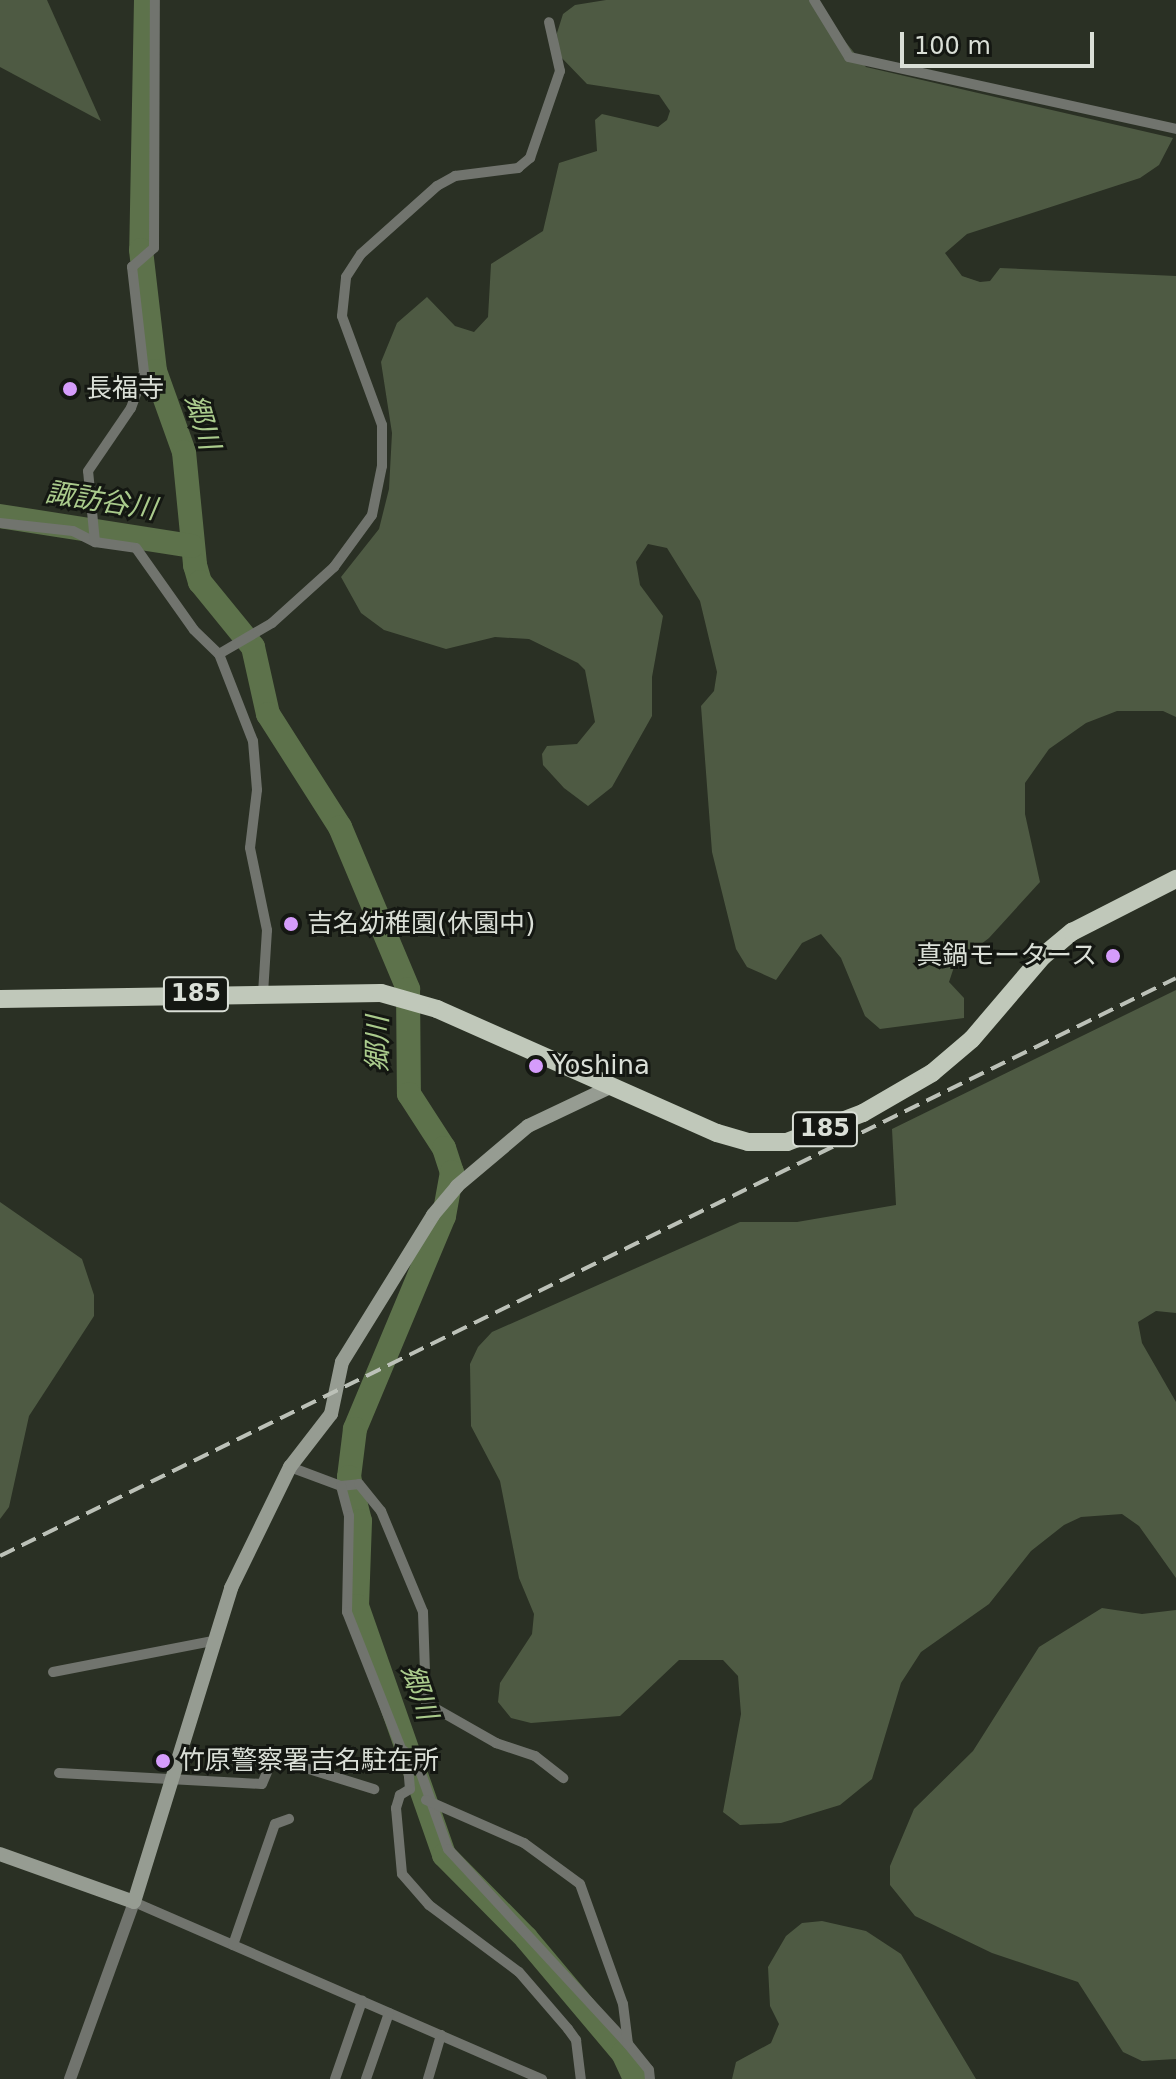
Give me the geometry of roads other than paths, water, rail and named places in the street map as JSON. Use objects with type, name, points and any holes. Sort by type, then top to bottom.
[{"type":"highway","name":"185","points":[[0,999],[263,993],[392,995],[418,1002],[736,1139],[787,1142],[812,1135],[932,1073],[972,1039],[1043,956],[1072,932],[1176,879]]},
{"type":"main road","points":[[0,1854],[134,1902],[176,1776],[213,1641],[243,1561],[290,1467],[331,1414],[342,1362],[452,1192],[528,1126],[610,1087]]},
{"type":"street","points":[[93,535],[88,471],[131,408],[144,372],[132,267],[154,248],[155,0]]},
{"type":"street","points":[[814,0],[849,57],[1176,129]]},
{"type":"street","points":[[219,654],[239,640],[255,634],[334,567],[357,539],[378,497],[382,425],[342,316],[346,277],[361,254],[437,186],[455,176],[518,168],[530,158],[560,71],[549,22]]},
{"type":"street","points":[[0,523],[73,531],[136,548],[145,555],[194,630],[219,654],[253,741],[257,790],[250,848],[267,930],[263,993]]},
{"type":"street","points":[[290,1467],[347,1486],[359,1484],[381,1511],[416,1588],[423,1612],[426,1703],[496,1743],[535,1756],[563,1778]]},
{"type":"street","points":[[347,1486],[347,1612],[404,1751],[410,1789],[400,1795],[395,1826],[408,1886],[519,1972],[576,2040],[581,2079]]},
{"type":"street","points":[[53,1672],[213,1641]]},
{"type":"street","points":[[404,1751],[415,1762],[426,1800],[448,1849],[628,2044],[649,2070],[650,2079]]},
{"type":"street","points":[[59,1773],[176,1776],[262,1784],[273,1758],[374,1789]]},
{"type":"street","points":[[426,1800],[524,1843],[580,1884],[623,2004],[628,2044]]},
{"type":"street","points":[[233,1945],[275,1824],[289,1819]]},
{"type":"street","points":[[70,2079],[134,1902],[542,2079]]},
{"type":"street","points":[[335,2079],[362,2001]]},
{"type":"street","points":[[366,2079],[389,2013]]},
{"type":"street","points":[[428,2079],[441,2035]]},
{"type":"waterway","name":"郷川","points":[[146,0],[141,250],[155,371],[184,452],[195,565],[200,582],[253,647],[268,714],[340,827],[408,989],[409,1094],[444,1148],[452,1172],[444,1216],[355,1429],[349,1477],[360,1521],[357,1606],[444,1855],[526,1938],[623,2053],[635,2079]]},
{"type":"waterway","name":"諏訪谷川","points":[[0,516],[192,546]]},
{"type":"railway","points":[[0,1556],[1176,978]]},
{"type":"place","name":"長福寺","points":[[70,389]]},
{"type":"place","name":"吉名幼稚園(休園中)","points":[[291,924]]},
{"type":"place","name":"真鍋モータース","points":[[1113,956]]},
{"type":"place","name":"Yoshina","points":[[536,1066]]},
{"type":"place","name":"竹原警察署吉名駐在所","points":[[163,1761]]}]
